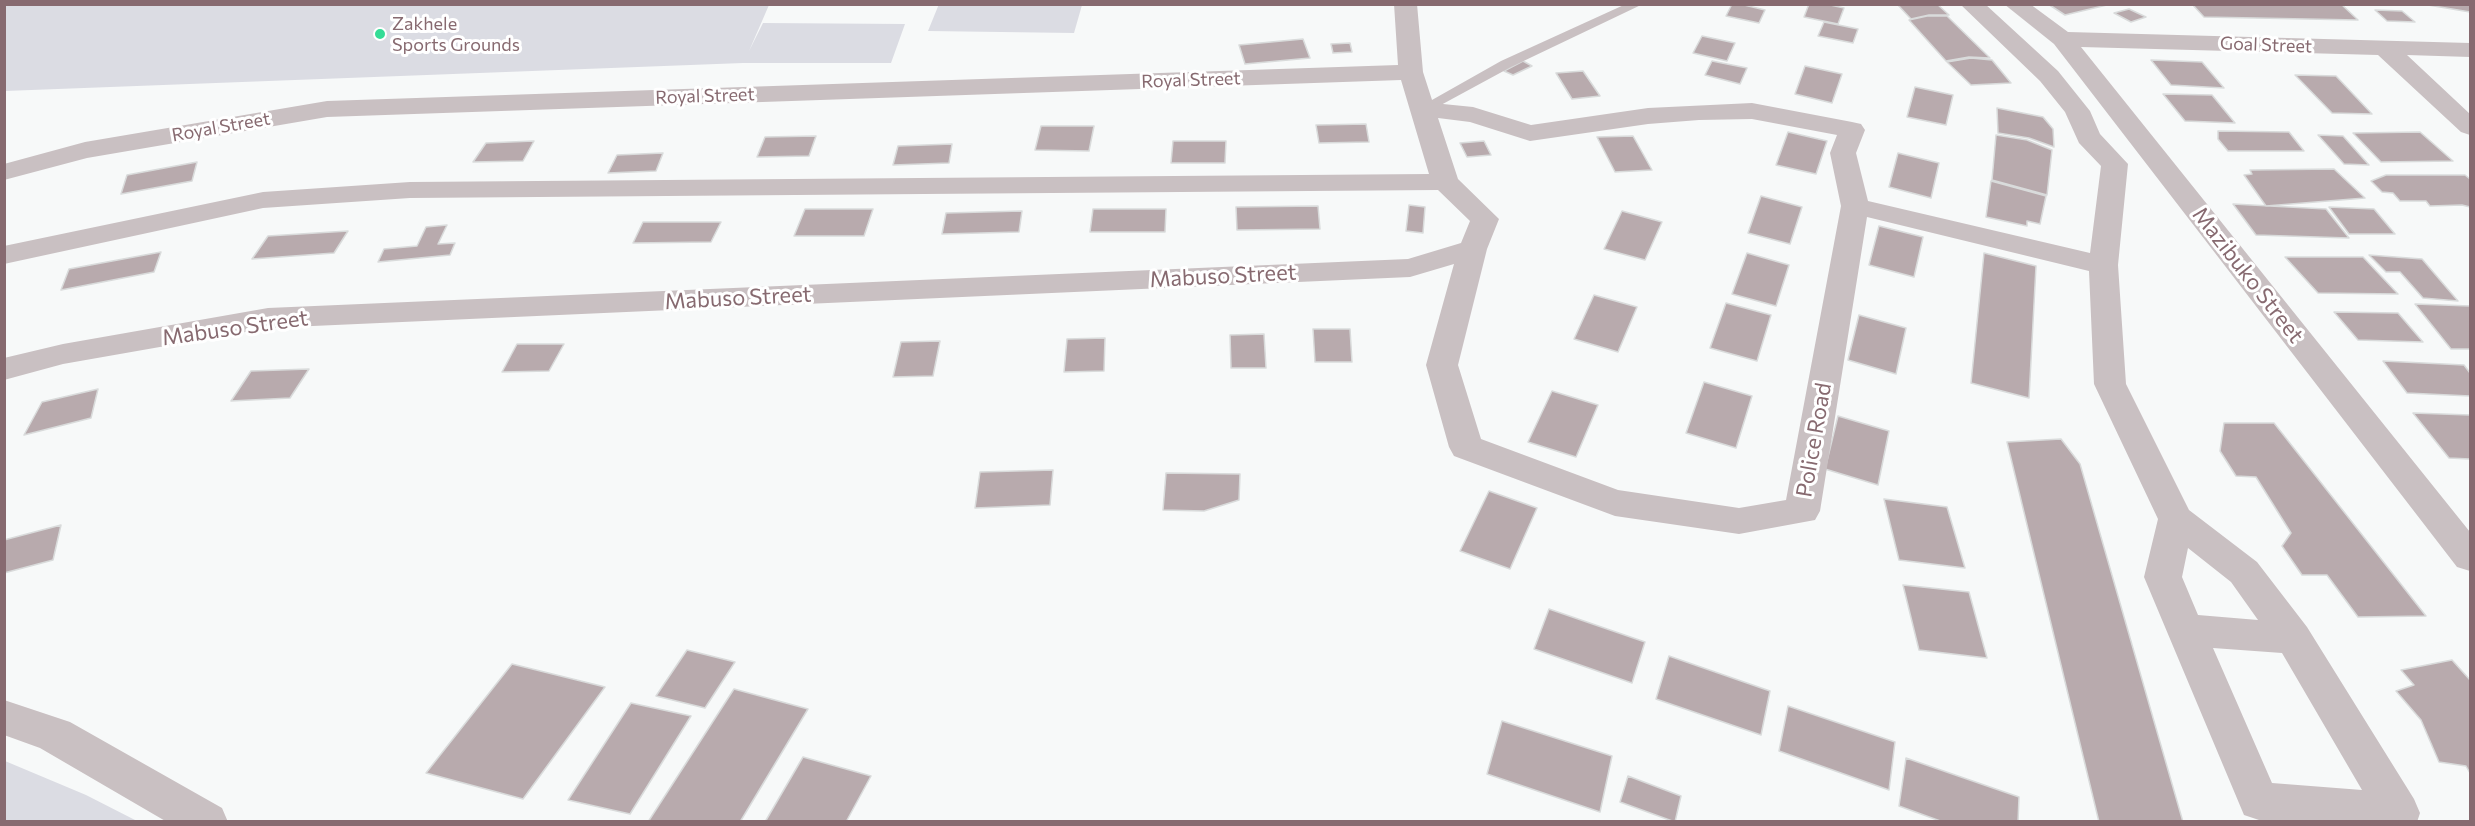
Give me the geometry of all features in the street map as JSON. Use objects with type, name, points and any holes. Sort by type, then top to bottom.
[{"type":"street","name":"Police Road","points":[[1405,4],[1412,72],[1422,109],[1445,182],[1485,219],[1473,249],[1442,365],[1466,447],[1615,503],[1739,521],[1802,511],[1855,206],[1843,153],[1852,130],[1752,111],[1648,116],[1530,133],[1473,115],[1422,109]]},
{"type":"street","points":[[1971,4],[2049,76],[2077,111],[2088,137],[2115,164],[2103,266],[2110,384],[2176,519],[2244,572],[2293,638],[2398,813],[2259,801],[2163,577],[2176,519]]},
{"type":"street","name":"Mazibuko Street","points":[[2015,4],[2062,39],[2470,557]]},
{"type":"street","name":"Goal Street","points":[[2062,39],[2470,50]]},
{"type":"street","points":[[2385,48],[2470,127]]},
{"type":"street","name":"Royal Street","points":[[4,172],[86,150],[327,109],[1412,72]]},
{"type":"street","points":[[4,255],[263,200],[410,190],[1445,182]]},
{"type":"street","points":[[1855,206],[2103,266]]},
{"type":"street","name":"Mabuso Street","points":[[4,369],[63,354],[268,318],[1410,268],[1473,249]]},
{"type":"street","points":[[2186,630],[2293,638]]},
{"type":"street","points":[[4,717],[55,735],[207,822]]},
{"type":"lane","points":[[1422,109],[1506,64],[1635,5]]},
{"type":"shaded area","points":[[939,4],[1082,5],[1074,33],[928,31]]},
{"type":"shaded area","name":"Zakhele Sports Grounds","points":[[4,5],[769,5],[749,51],[763,23],[905,24],[891,63],[743,63],[5,91]]},
{"type":"shaded area","points":[[5,761],[86,795],[137,821],[5,821]]},
{"type":"building","points":[[1732,4],[1765,10],[1759,23],[1726,16]]},
{"type":"building","points":[[1809,4],[1826,4],[1844,8],[1838,24],[1804,17]]},
{"type":"building","points":[[1897,4],[1937,4],[1949,15],[1929,15],[1911,19]]},
{"type":"building","points":[[2048,4],[2111,4],[2065,15]]},
{"type":"building","points":[[2192,4],[2341,4],[2358,20],[2204,17]]},
{"type":"building","points":[[2470,4],[2470,12],[2428,5]]},
{"type":"building","points":[[2129,9],[2146,17],[2131,22],[2114,13]]},
{"type":"building","points":[[2375,10],[2402,11],[2415,22],[2387,21]]},
{"type":"building","points":[[1927,16],[1947,16],[1990,58],[1969,57],[1946,61],[1909,20]]},
{"type":"building","points":[[1824,22],[1858,29],[1853,43],[1818,36]]},
{"type":"building","points":[[1702,36],[1735,43],[1727,61],[1693,53]]},
{"type":"building","points":[[1303,39],[1310,58],[1245,64],[1239,45]]},
{"type":"building","points":[[1350,43],[1352,52],[1333,53],[1331,44]]},
{"type":"building","points":[[1971,58],[1992,60],[2011,83],[1971,85],[1947,62]]},
{"type":"building","points":[[2151,60],[2202,62],[2224,88],[2171,85]]},
{"type":"building","points":[[1523,61],[1532,66],[1513,75],[1504,71]]},
{"type":"building","points":[[1712,61],[1747,68],[1740,84],[1705,75]]},
{"type":"building","points":[[1805,66],[1842,74],[1832,103],[1795,94]]},
{"type":"building","points":[[1583,71],[1600,96],[1572,99],[1556,73]]},
{"type":"building","points":[[2295,75],[2336,76],[2372,114],[2332,113]]},
{"type":"building","points":[[1915,87],[1953,95],[1946,125],[1907,117]]},
{"type":"building","points":[[2163,94],[2212,95],[2235,123],[2185,121]]},
{"type":"building","points":[[1997,108],[2043,117],[2053,129],[2054,147],[2029,138],[1998,133]]},
{"type":"building","points":[[1366,124],[1369,142],[1319,143],[1316,125]]},
{"type":"building","points":[[1041,126],[1094,126],[1089,151],[1035,150]]},
{"type":"building","points":[[2218,131],[2289,132],[2304,151],[2228,151],[2218,139]]},
{"type":"building","points":[[1788,132],[1827,141],[1816,174],[1776,165]]},
{"type":"building","points":[[2420,132],[2453,161],[2381,162],[2353,133]]},
{"type":"building","points":[[1996,135],[2027,140],[2052,150],[2047,195],[1992,180]]},
{"type":"building","points":[[2318,135],[2343,136],[2369,165],[2344,164]]},
{"type":"building","points":[[816,136],[809,156],[757,157],[765,137]]},
{"type":"building","points":[[1633,136],[1652,170],[1615,172],[1597,137]]},
{"type":"building","points":[[534,141],[523,161],[473,162],[486,143]]},
{"type":"building","points":[[1173,141],[1226,141],[1225,163],[1171,163]]},
{"type":"building","points":[[1484,141],[1491,155],[1467,157],[1460,143]]},
{"type":"building","points":[[952,144],[949,163],[893,165],[898,146]]},
{"type":"building","points":[[663,153],[656,171],[608,173],[617,155]]},
{"type":"building","points":[[1898,153],[1939,163],[1931,198],[1889,187]]},
{"type":"building","points":[[197,162],[192,181],[121,194],[127,175]]},
{"type":"building","points":[[2334,169],[2365,198],[2266,206],[2244,175],[2252,174],[2250,170]]},
{"type":"building","points":[[2386,175],[2465,175],[2470,179],[2470,207],[2430,206],[2426,201],[2400,201],[2393,193],[2382,192],[2371,181]]},
{"type":"building","points":[[1991,181],[2046,196],[2040,224],[2027,221],[2027,226],[1986,217]]},
{"type":"building","points":[[1761,196],[1802,207],[1790,244],[1748,233]]},
{"type":"building","points":[[2233,204],[2326,209],[2349,238],[2256,235]]},
{"type":"building","points":[[1409,205],[1425,207],[1423,233],[1406,231]]},
{"type":"building","points":[[1318,206],[1320,229],[1237,230],[1236,207]]},
{"type":"building","points":[[2329,207],[2374,209],[2395,234],[2349,234]]},
{"type":"building","points":[[805,209],[873,209],[864,236],[794,236]]},
{"type":"building","points":[[1093,209],[1166,209],[1165,232],[1090,232]]},
{"type":"building","points":[[1022,211],[1019,232],[942,234],[946,213]]},
{"type":"building","points":[[1622,211],[1662,222],[1645,260],[1604,249]]},
{"type":"building","points":[[643,222],[721,222],[711,242],[633,243]]},
{"type":"building","points":[[447,225],[438,244],[455,243],[450,255],[378,262],[384,249],[417,246],[426,227]]},
{"type":"building","points":[[1879,226],[1923,237],[1914,277],[1869,265]]},
{"type":"building","points":[[348,231],[334,253],[252,259],[268,236]]},
{"type":"building","points":[[161,252],[154,272],[61,290],[69,269]]},
{"type":"building","points":[[1747,253],[1789,265],[1776,306],[1732,294]]},
{"type":"building","points":[[1984,253],[2036,266],[2029,398],[1971,383]]},
{"type":"building","points":[[2369,255],[2422,259],[2458,301],[2423,298],[2400,272],[2386,272]]},
{"type":"building","points":[[2285,257],[2363,257],[2398,294],[2318,293]]},
{"type":"building","points":[[1594,295],[1637,307],[1618,352],[1574,339]]},
{"type":"building","points":[[1726,303],[1771,315],[1757,361],[1710,348]]},
{"type":"building","points":[[2415,304],[2470,306],[2470,349],[2451,349]]},
{"type":"building","points":[[2334,312],[2398,313],[2423,342],[2358,340]]},
{"type":"building","points":[[1859,315],[1906,328],[1896,374],[1848,360]]},
{"type":"building","points":[[1313,329],[1350,329],[1352,362],[1315,362]]},
{"type":"building","points":[[1264,334],[1266,368],[1231,368],[1230,335]]},
{"type":"building","points":[[1105,338],[1104,371],[1064,372],[1067,339]]},
{"type":"building","points":[[940,341],[933,376],[893,377],[901,342]]},
{"type":"building","points":[[517,344],[564,344],[549,371],[502,372]]},
{"type":"building","points":[[2383,361],[2464,365],[2470,373],[2470,396],[2407,393]]},
{"type":"building","points":[[309,369],[290,398],[231,401],[251,371]]},
{"type":"building","points":[[1704,382],[1752,396],[1736,448],[1686,433]]},
{"type":"building","points":[[98,389],[91,418],[24,435],[42,402]]},
{"type":"building","points":[[1552,391],[1598,405],[1576,457],[1528,442]]},
{"type":"building","points":[[2413,413],[2470,415],[2470,459],[2449,458]]},
{"type":"building","points":[[1838,416],[1889,431],[1878,485],[1825,469]]},
{"type":"building","points":[[2224,423],[2274,423],[2426,616],[2358,617],[2327,575],[2302,575],[2282,546],[2291,533],[2256,477],[2236,476],[2220,451]]},
{"type":"building","points":[[2061,439],[2080,464],[2183,822],[2099,822],[2007,442]]},
{"type":"building","points":[[1053,470],[1050,505],[975,508],[980,472]]},
{"type":"building","points":[[1166,473],[1240,474],[1239,500],[1204,511],[1163,510]]},
{"type":"building","points":[[1489,491],[1537,508],[1510,569],[1460,551]]},
{"type":"building","points":[[1884,499],[1947,507],[1965,568],[1899,560]]},
{"type":"building","points":[[61,525],[53,560],[4,573],[4,540]]},
{"type":"building","points":[[1903,585],[1969,592],[1987,658],[1919,650]]},
{"type":"building","points":[[1549,609],[1645,642],[1632,683],[1534,649]]},
{"type":"building","points":[[687,650],[735,662],[705,708],[656,696]]},
{"type":"building","points":[[1669,656],[1770,691],[1761,735],[1656,699]]},
{"type":"building","points":[[2452,660],[2470,680],[2470,773],[2466,766],[2439,762],[2421,720],[2396,691],[2414,685],[2401,670]]},
{"type":"building","points":[[512,664],[605,687],[523,799],[426,773]]},
{"type":"building","points":[[734,689],[808,709],[740,822],[648,822]]},
{"type":"building","points":[[631,703],[691,716],[630,814],[568,800]]},
{"type":"building","points":[[1788,706],[1895,742],[1889,790],[1779,751]]},
{"type":"building","points":[[1502,721],[1612,756],[1600,812],[1487,774]]},
{"type":"building","points":[[803,757],[871,776],[846,822],[765,822]]},
{"type":"building","points":[[1906,758],[2019,797],[2018,822],[1943,822],[1899,806]]},
{"type":"building","points":[[1628,776],[1681,796],[1675,822],[1620,802]]},
{"type":"place","name":"Zakhele Sports Grounds","points":[[380,34]]}]
